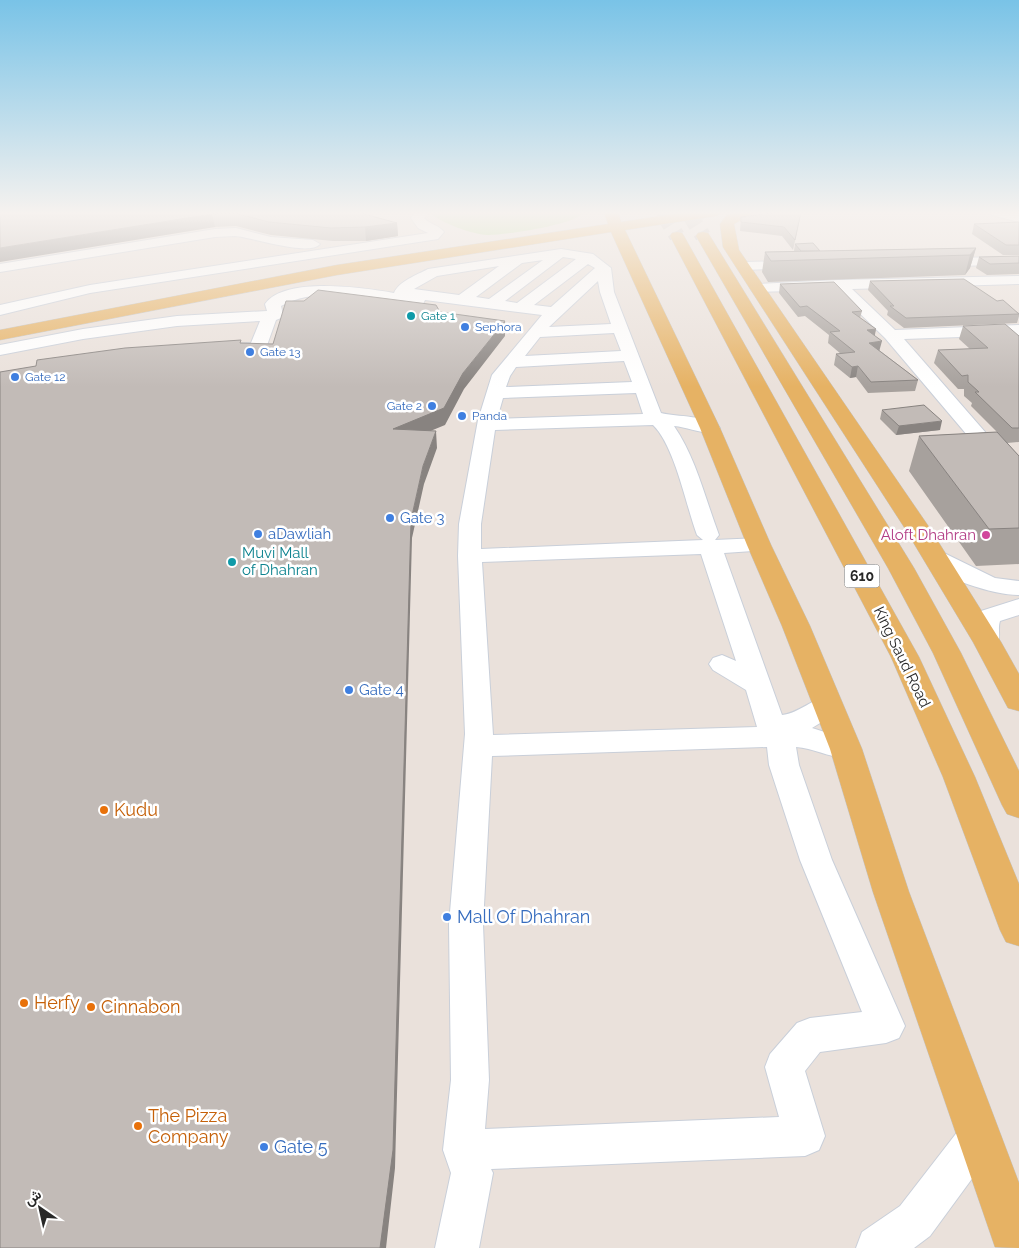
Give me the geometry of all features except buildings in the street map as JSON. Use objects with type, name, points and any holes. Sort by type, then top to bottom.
[{"type":"main road","points":[[0,336],[170,292],[297,270]]},
{"type":"main road","points":[[0,324],[76,315],[336,270]]},
{"type":"main road","points":[[633,270],[705,418],[796,626],[846,749],[891,892],[1019,1247]]},
{"type":"main road","name":"King Saud Road","points":[[699,270],[905,657],[959,777],[1019,930]]},
{"type":"main road","name":"610","points":[[739,270],[947,653],[1019,805]]},
{"type":"main road","points":[[744,270],[938,559],[1019,701]]},
{"type":"street","points":[[3,270],[15,291]]},
{"type":"street","points":[[38,270],[42,280]]},
{"type":"street","points":[[64,270],[73,270]]},
{"type":"street","points":[[67,271],[84,286],[115,282],[114,270]]},
{"type":"street","points":[[148,270],[155,274],[176,270]]},
{"type":"street","points":[[0,310],[176,270]]},
{"type":"street","points":[[180,270],[204,272],[215,270]]},
{"type":"street","points":[[399,295],[414,282],[433,272],[444,270]]},
{"type":"street","points":[[430,296],[466,270]]},
{"type":"street","points":[[461,301],[503,270]]},
{"type":"street","points":[[0,350],[83,334],[177,321],[275,315],[273,304],[284,296],[300,292],[340,291],[430,296],[490,305],[537,270]]},
{"type":"street","points":[[464,1150],[805,1136],[784,1067],[810,1036],[886,1026],[816,860],[784,765],[776,731],[717,570],[710,541],[680,452],[657,417],[618,322],[575,270]]},
{"type":"street","points":[[0,305],[15,291],[44,294],[46,289],[67,271]]},
{"type":"street","points":[[757,288],[838,284],[1019,280]]},
{"type":"street","points":[[838,284],[891,335],[1016,476]]},
{"type":"street","points":[[76,315],[101,291],[90,289]]},
{"type":"street","points":[[399,295],[522,317],[524,351],[469,549],[479,740],[466,924],[470,1080],[464,1150],[472,1172],[457,1248]]},
{"type":"street","points":[[490,305],[524,351],[597,406]]},
{"type":"street","points":[[76,315],[109,320],[211,309],[235,312],[243,318]]},
{"type":"street","points":[[212,350],[258,348],[269,316]]},
{"type":"street","points":[[524,351],[618,322]]},
{"type":"street","points":[[524,351],[618,322]]},
{"type":"street","points":[[524,351],[618,322]]},
{"type":"street","points":[[524,351],[618,322]]},
{"type":"street","points":[[524,351],[618,322]]},
{"type":"street","points":[[891,335],[1017,332]]},
{"type":"street","points":[[524,351],[657,417],[686,420],[705,418]]},
{"type":"street","points":[[469,549],[757,538]]},
{"type":"street","points":[[938,559],[974,579],[1012,589],[1019,588]]},
{"type":"street","points":[[987,642],[986,626],[990,616],[1019,607]]},
{"type":"street","points":[[722,664],[759,686]]},
{"type":"street","points":[[776,731],[799,724],[828,705]]},
{"type":"street","points":[[479,740],[776,731],[807,737],[846,749]]},
{"type":"street","points":[[878,1248],[915,1221],[979,1136]]},
{"type":"place","name":"Gate 1","points":[[411,316]]},
{"type":"place","name":"Sephora","points":[[465,327]]},
{"type":"place","name":"Gate 13","points":[[250,352]]},
{"type":"place","name":"Gate 12","points":[[15,377]]},
{"type":"place","name":"Gate 2","points":[[432,406]]},
{"type":"place","name":"Panda","points":[[462,416]]},
{"type":"place","name":"Gate 3","points":[[390,518]]},
{"type":"place","name":"aDawliah","points":[[258,534]]},
{"type":"place","name":"Aloft Dhahran","points":[[986,535]]},
{"type":"place","name":"Muvi Mall of Dhahran","points":[[232,562]]},
{"type":"place","name":"Gate 4","points":[[349,690]]},
{"type":"place","name":"Kudu","points":[[104,810]]},
{"type":"place","name":"Mall Of Dhahran","points":[[447,917]]},
{"type":"place","name":"Herfy","points":[[24,1003]]},
{"type":"place","name":"Cinnabon","points":[[91,1007]]},
{"type":"place","name":"The Pizza Company","points":[[138,1126]]},
{"type":"place","name":"Gate 5","points":[[264,1147]]}]
